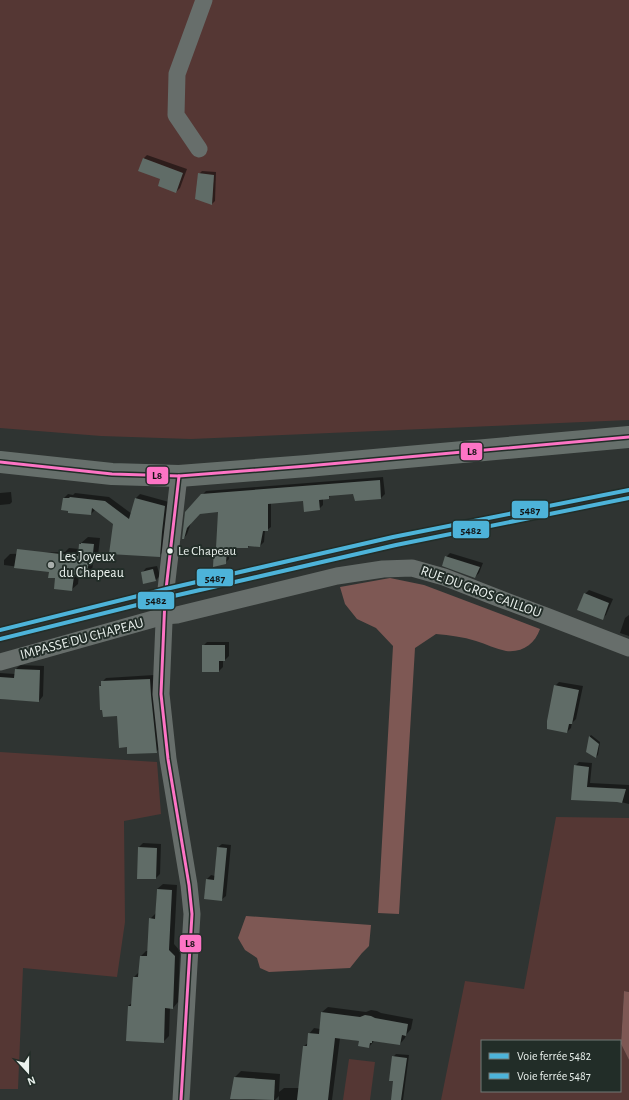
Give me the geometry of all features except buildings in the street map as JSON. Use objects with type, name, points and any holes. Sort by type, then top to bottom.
[{"type":"main road","points":[[0,462],[112,474],[179,476],[629,437]]},
{"type":"street","points":[[199,149],[176,115],[177,74],[204,0]]},
{"type":"street","points":[[179,476],[165,598],[161,694],[168,759],[189,885],[192,914],[181,1100]]},
{"type":"street","name":"RUE DU GROS CAILLOU","points":[[164,616],[177,615],[337,576],[383,569],[412,568],[444,576],[629,648]]},
{"type":"street","name":"IMPASSE DU CHAPEAU","points":[[0,662],[164,616]]},
{"type":"shaded area","points":[[0,0],[629,0],[629,420],[191,439],[101,436],[0,428]]},
{"type":"shaded area","points":[[390,578],[424,585],[540,629],[535,639],[531,643],[517,651],[506,651],[466,638],[436,634],[415,648],[399,914],[378,913],[393,646],[376,628],[357,619],[345,604],[340,587]]},
{"type":"shaded area","points":[[0,752],[157,762],[161,814],[124,821],[125,922],[117,977],[23,968],[18,1089],[0,1089]]},
{"type":"shaded area","points":[[556,817],[629,818],[629,992],[624,991],[621,1044],[629,1060],[629,1100],[441,1100],[465,981],[524,989]]},
{"type":"shaded area","points":[[246,916],[371,925],[369,946],[350,968],[269,972],[260,968],[257,958],[245,950],[238,938]]},
{"type":"shaded area","points":[[624,991],[629,992],[629,1060],[621,1044]]},
{"type":"shaded area","points":[[349,1059],[375,1062],[370,1100],[343,1100]]},
{"type":"rail line","name":"5487","points":[[0,630],[166,589],[393,537],[629,490]]},
{"type":"rail line","name":"5482","points":[[0,639],[165,598],[396,545],[629,498]]},
{"type":"transit line","name":"L8","points":[[0,462],[112,474],[179,476],[629,437]]},
{"type":"transit line","name":"L8","points":[[179,476],[165,598],[161,694],[168,759],[189,885],[192,914],[181,1100]]},
{"type":"place","name":"Le Chapeau","points":[[170,551]]},
{"type":"place","name":"Les Joyeux du Chapeau","points":[[51,565]]}]
